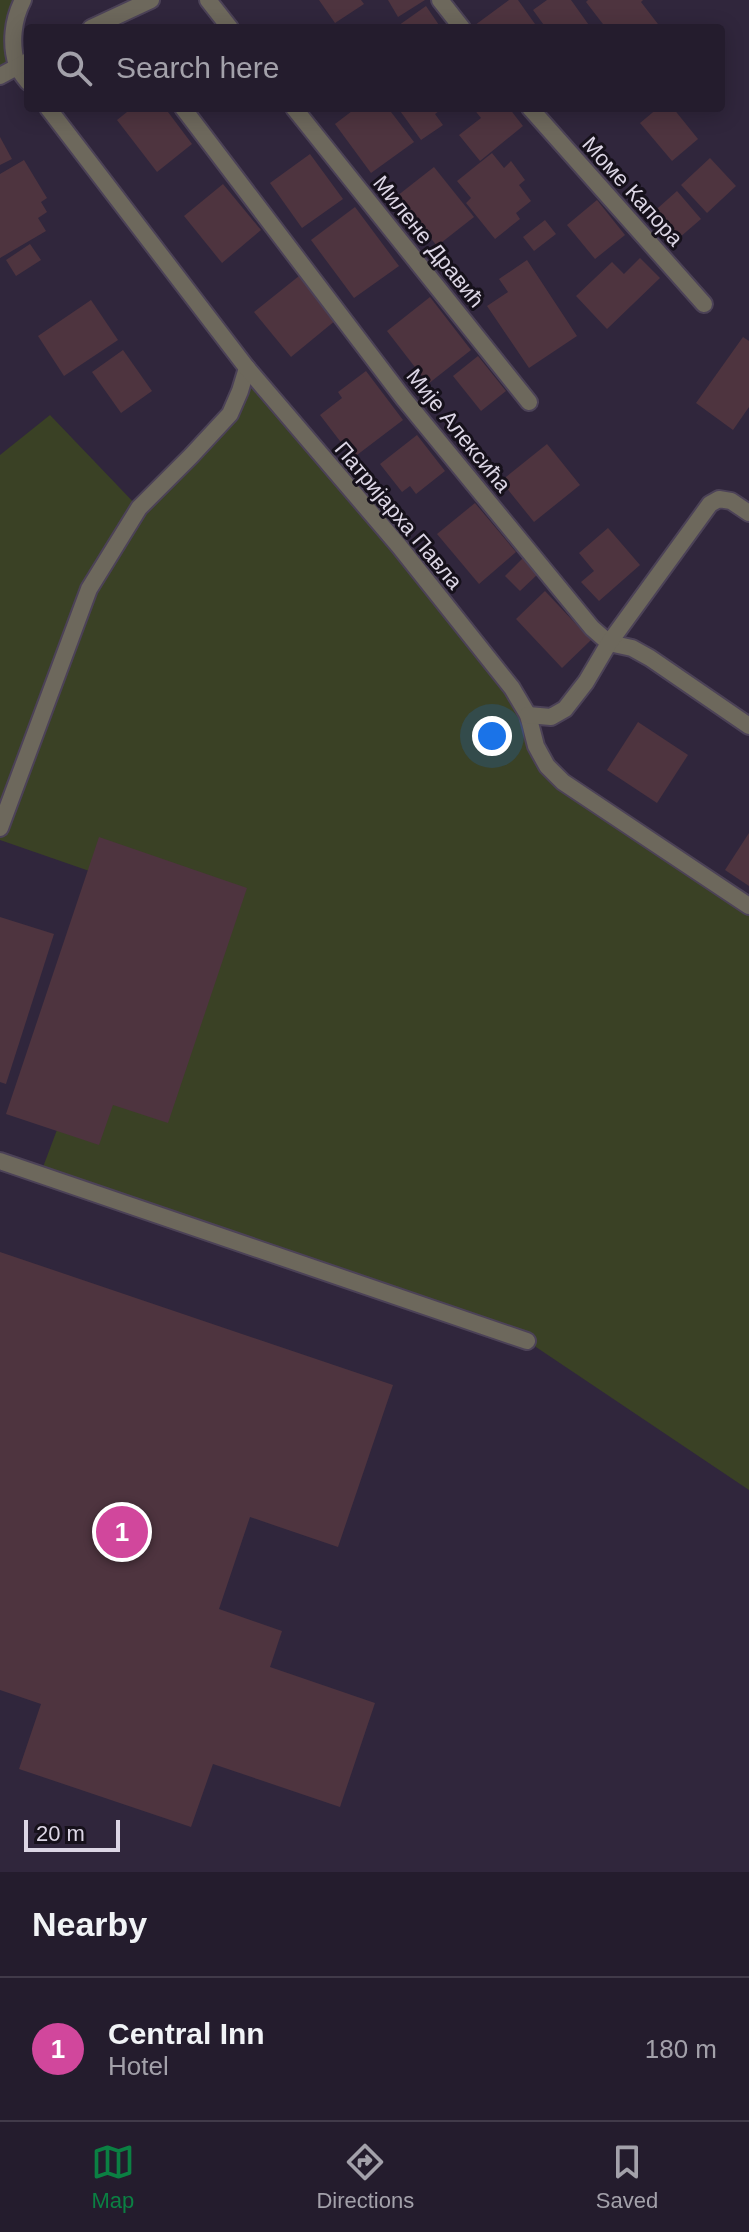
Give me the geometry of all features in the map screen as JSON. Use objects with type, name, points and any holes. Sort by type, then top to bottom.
[{"type":"street","points":[[0,76],[22,64],[13,33],[23,0]]},
{"type":"street","points":[[118,22],[151,0]]},
{"type":"street","points":[[208,0],[227,24]]},
{"type":"street","points":[[440,0],[459,24]]},
{"type":"street","name":"Патријарха Павла","points":[[51,112],[247,368],[399,546],[512,688],[528,715],[536,746],[547,766],[563,782],[749,906]]},
{"type":"street","name":"Мије Алексића","points":[[186,112],[404,399],[592,628],[609,643],[632,648],[650,658],[749,726]]},
{"type":"street","name":"Милене Дравић","points":[[297,112],[529,402]]},
{"type":"street","name":"Моме Капора","points":[[534,112],[704,304]]},
{"type":"street","points":[[0,828],[89,589],[139,508],[230,414],[247,368]]},
{"type":"street","points":[[528,715],[551,717],[565,709],[710,504],[719,499],[731,501],[749,513]]},
{"type":"street","points":[[0,1161],[527,1341]]},
{"type":"green space","points":[[0,0],[23,0],[17,67],[0,76]]},
{"type":"green space","points":[[247,368],[512,688],[547,766],[749,906],[749,1490],[527,1341],[40,1175],[147,891],[0,840],[0,455],[50,415],[139,508],[230,414]]},
{"type":"building","points":[[319,0],[361,0],[364,4],[335,23]]},
{"type":"building","points":[[388,0],[425,0],[398,17]]},
{"type":"building","points":[[509,0],[518,0],[535,24],[476,24]]},
{"type":"building","points":[[547,0],[571,0],[588,24],[543,24],[533,10]]},
{"type":"building","points":[[643,0],[641,2],[658,24],[603,24],[586,2]]},
{"type":"building","points":[[426,6],[438,24],[401,24]]},
{"type":"building","points":[[127,112],[168,112],[192,144],[157,172],[117,120]]},
{"type":"building","points":[[351,112],[391,112],[414,142],[371,173],[335,124]]},
{"type":"building","points":[[401,112],[438,112],[435,114],[443,125],[421,140]]},
{"type":"building","points":[[476,112],[512,112],[523,126],[480,161],[459,135],[481,118]]},
{"type":"building","points":[[653,112],[676,112],[698,139],[672,161],[640,123]]},
{"type":"building","points":[[0,137],[12,159],[0,165]]},
{"type":"building","points":[[492,153],[504,168],[511,161],[525,180],[519,185],[531,201],[516,213],[520,219],[495,239],[466,203],[471,198],[457,181]]},
{"type":"building","points":[[310,154],[343,199],[302,228],[270,183]]},
{"type":"building","points":[[710,158],[736,186],[707,213],[681,185]]},
{"type":"building","points":[[24,160],[47,198],[41,202],[47,212],[38,218],[46,231],[0,258],[0,174]]},
{"type":"building","points":[[434,167],[474,217],[437,246],[397,196]]},
{"type":"building","points":[[223,184],[261,230],[222,263],[184,216]]},
{"type":"building","points":[[677,191],[701,219],[672,244],[649,216]]},
{"type":"building","points":[[597,200],[625,235],[595,259],[567,225]]},
{"type":"building","points":[[355,207],[399,266],[354,298],[311,240]]},
{"type":"building","points":[[545,220],[556,234],[534,251],[523,237]]},
{"type":"building","points":[[30,244],[41,260],[16,276],[6,260]]},
{"type":"building","points":[[640,258],[660,278],[607,329],[576,296],[612,262],[624,274]]},
{"type":"building","points":[[527,260],[577,336],[529,368],[487,306],[508,292],[499,279]]},
{"type":"building","points":[[299,276],[336,320],[291,357],[254,312]]},
{"type":"building","points":[[430,297],[471,350],[428,384],[387,331]]},
{"type":"building","points":[[91,300],[118,340],[64,376],[38,336]]},
{"type":"building","points":[[743,337],[749,341],[749,407],[733,430],[696,403]]},
{"type":"building","points":[[123,350],[152,391],[121,413],[92,372]]},
{"type":"building","points":[[478,356],[506,391],[481,411],[453,376]]},
{"type":"building","points":[[366,371],[403,420],[353,458],[320,415],[342,398],[338,392]]},
{"type":"building","points":[[417,435],[445,471],[416,494],[410,486],[402,492],[380,464]]},
{"type":"building","points":[[547,444],[580,485],[534,522],[501,481]]},
{"type":"building","points":[[475,503],[516,552],[479,584],[437,534]]},
{"type":"building","points":[[608,528],[640,565],[599,601],[581,582],[594,571],[579,553]]},
{"type":"building","points":[[524,557],[539,573],[520,591],[505,576]]},
{"type":"building","points":[[545,591],[591,640],[562,668],[516,619]]},
{"type":"building","points":[[638,722],[688,755],[657,803],[607,770]]},
{"type":"building","points":[[749,833],[749,886],[725,870]]},
{"type":"building","points":[[99,837],[247,888],[168,1123],[113,1105],[99,1145],[6,1114]]},
{"type":"building","points":[[0,917],[54,934],[6,1084],[0,1082]]},
{"type":"building","points":[[0,1252],[393,1385],[338,1547],[250,1517],[219,1609],[282,1631],[270,1667],[375,1703],[340,1807],[213,1764],[191,1827],[19,1769],[41,1704],[0,1690]]},
{"type":"place","name":"Central Inn","points":[[122,1532]]}]
